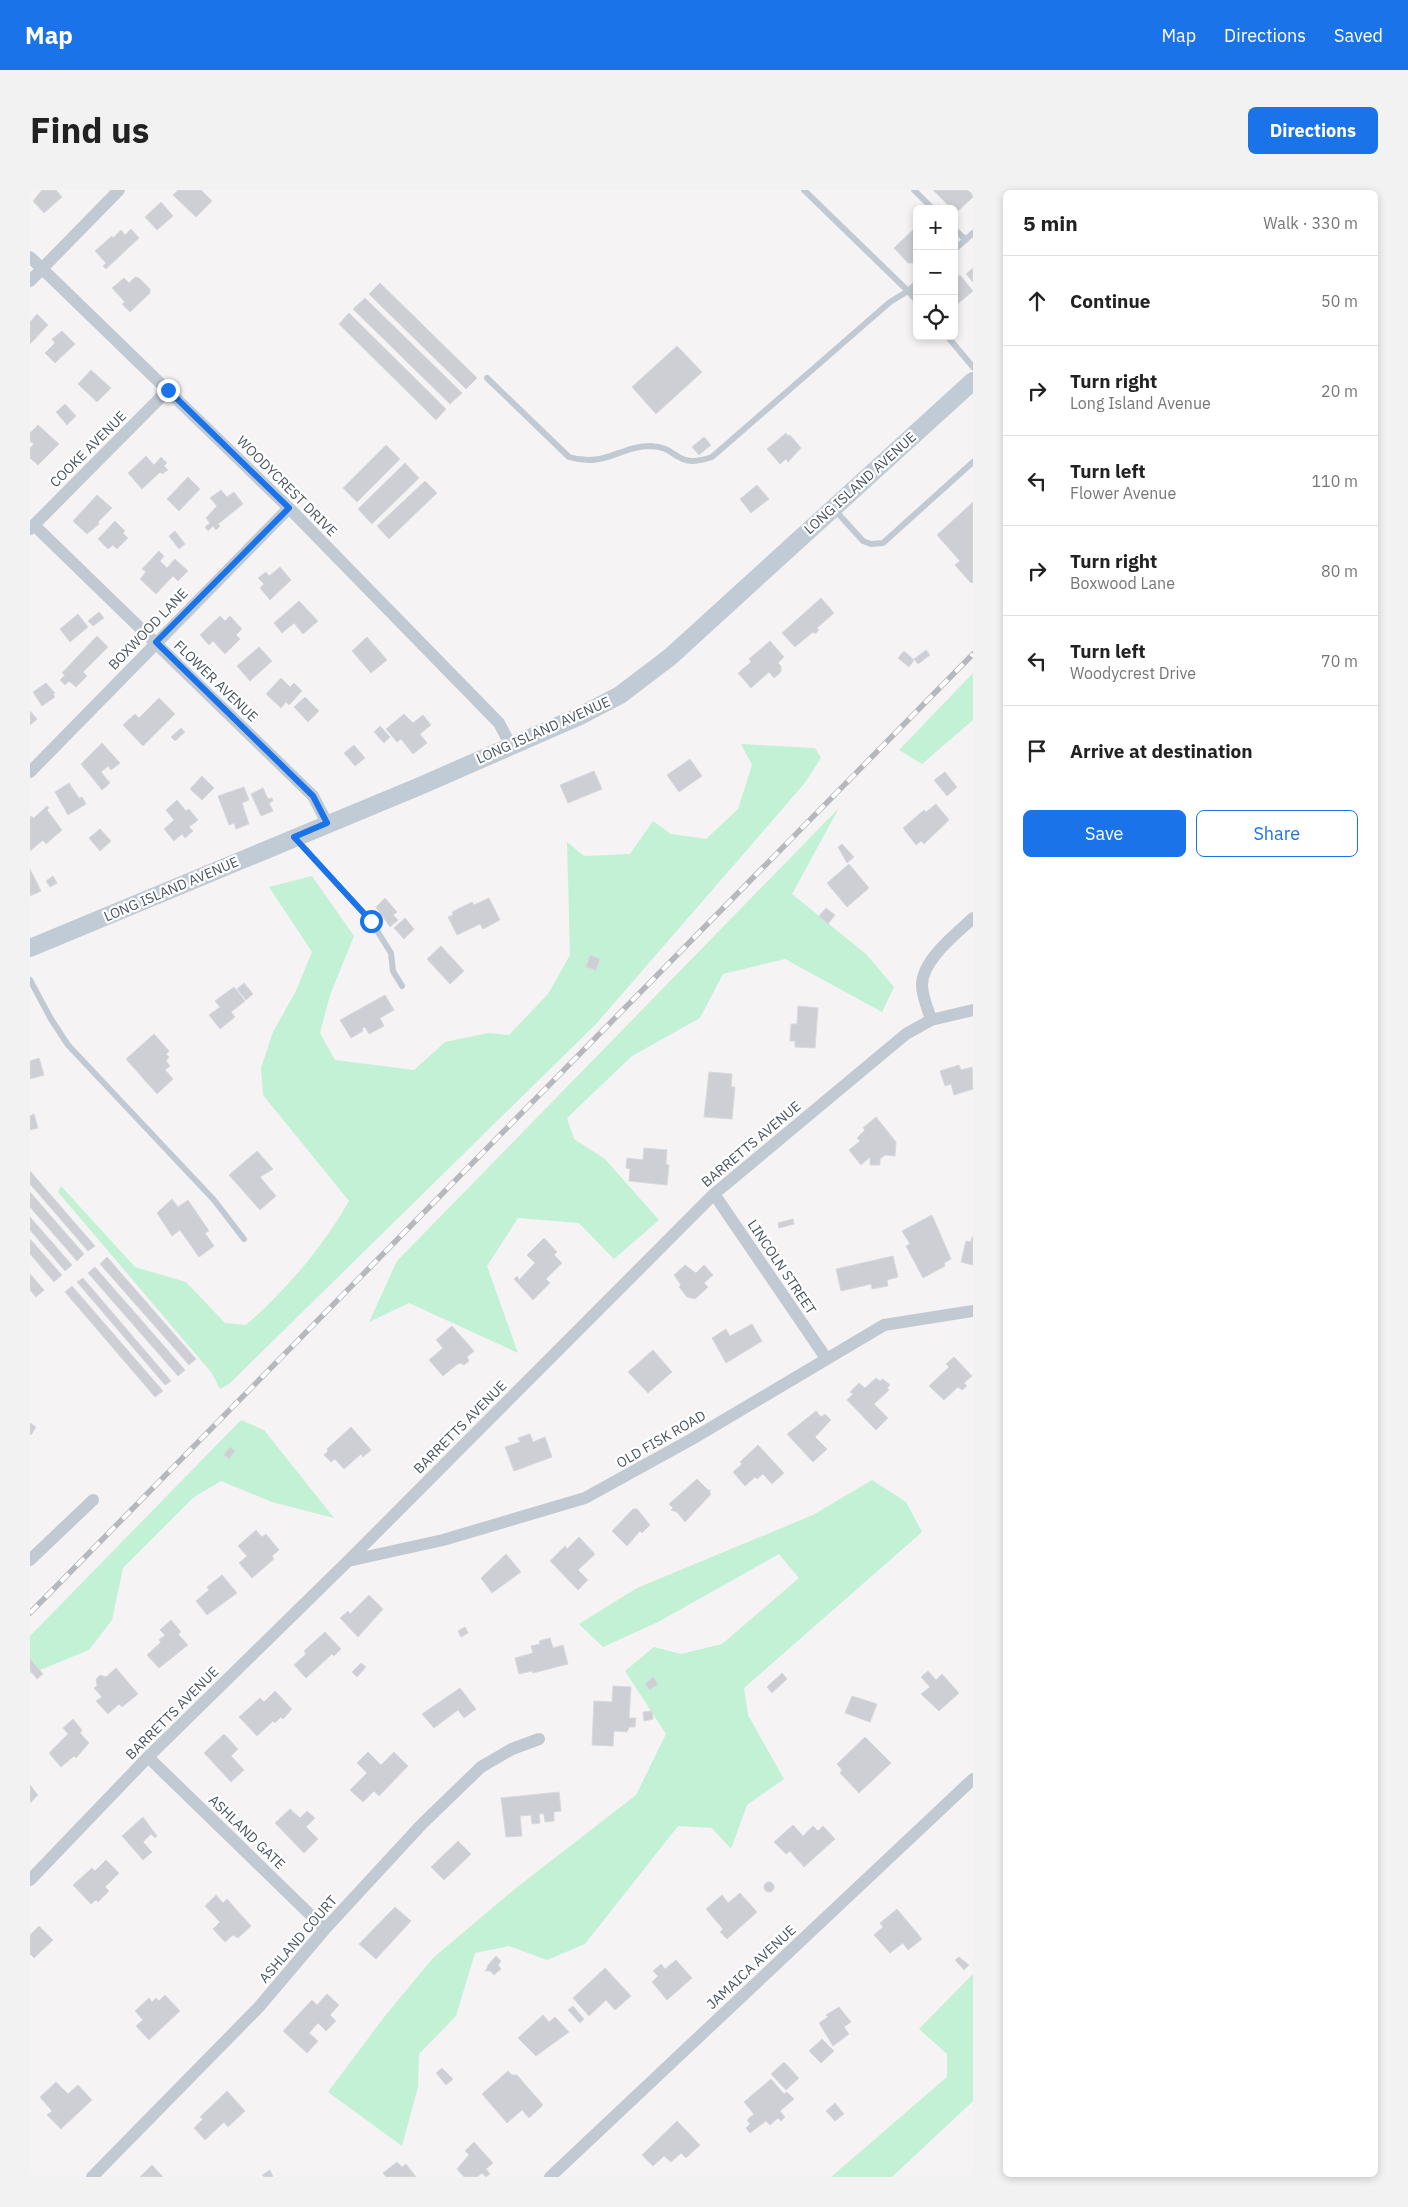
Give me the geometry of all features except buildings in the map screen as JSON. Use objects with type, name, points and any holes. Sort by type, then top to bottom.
[{"type":"street","points":[[30,281],[119,190]]},
{"type":"street","name":"WOODYCREST DRIVE","points":[[30,257],[289,508],[499,723],[511,746]]},
{"type":"street","name":"LONG ISLAND AVENUE","points":[[30,948],[580,716],[638,683],[670,657],[973,381]]},
{"type":"street","name":"COOKE AVENUE","points":[[32,527],[168,390]]},
{"type":"street","name":"BOXWOOD LANE","points":[[30,772],[289,508]]},
{"type":"street","name":"FLOWER AVENUE","points":[[32,527],[156,642],[313,796],[327,823]]},
{"type":"street","points":[[931,1020],[922,985],[930,964],[941,948],[973,918]]},
{"type":"street","name":"BARRETTS AVENUE","points":[[30,1880],[148,1757],[348,1561],[714,1194],[906,1034],[931,1020],[970,1010]]},
{"type":"street","name":"LINCOLN STREET","points":[[714,1194],[826,1358]]},
{"type":"street","name":"OLD FISK ROAD","points":[[348,1561],[443,1540],[585,1498],[692,1439],[884,1325],[973,1311]]},
{"type":"street","points":[[30,1560],[93,1500]]},
{"type":"street","name":"ASHLAND COURT","points":[[92,2177],[258,2008],[325,1929],[422,1824],[481,1767],[512,1749],[539,1739]]},
{"type":"street","name":"ASHLAND GATE","points":[[148,1757],[325,1929]]},
{"type":"street","name":"JAMAICA AVENUE","points":[[550,2177],[973,1779]]},
{"type":"lane","points":[[804,190],[913,297]]},
{"type":"lane","points":[[914,190],[929,205]]},
{"type":"lane","points":[[958,233],[966,240]]},
{"type":"lane","points":[[958,247],[973,233]]},
{"type":"lane","points":[[487,378],[569,457],[582,461],[598,460],[641,447],[653,446],[666,450],[685,462],[698,462],[712,457],[890,302],[913,287]]},
{"type":"lane","points":[[950,340],[973,366]]},
{"type":"lane","points":[[833,508],[863,541],[871,544],[883,543],[973,462]]},
{"type":"lane","points":[[294,837],[371,921],[391,953],[393,971],[402,986]]},
{"type":"lane","points":[[30,980],[51,1019],[68,1045],[214,1200],[244,1239]]},
{"type":"green space","points":[[973,673],[973,720],[922,764],[899,750]]},
{"type":"green space","points":[[741,744],[815,748],[821,758],[804,784],[596,1024],[229,1384],[220,1389],[211,1372],[58,1192],[61,1186],[135,1267],[186,1282],[225,1323],[246,1325],[276,1297],[303,1267],[339,1218],[349,1201],[263,1095],[261,1068],[273,1032],[296,991],[312,952],[269,887],[312,876],[354,936],[330,995],[320,1033],[335,1060],[414,1070],[445,1042],[488,1033],[509,1035],[548,994],[570,955],[567,842],[584,856],[630,854],[653,821],[671,834],[706,839],[738,809],[752,765]]},
{"type":"green space","points":[[839,808],[792,894],[867,955],[894,987],[882,1012],[785,959],[723,974],[700,1018],[632,1056],[567,1118],[574,1139],[605,1159],[659,1220],[614,1259],[579,1223],[518,1218],[487,1266],[518,1353],[409,1303],[369,1322],[397,1261]]},
{"type":"green space","points":[[241,1420],[264,1430],[334,1518],[272,1502],[221,1481],[194,1497],[123,1568],[112,1620],[89,1650],[30,1674],[30,1636]]},
{"type":"green space","points":[[872,1480],[906,1502],[922,1532],[744,1688],[748,1715],[784,1779],[747,1805],[731,1849],[712,1828],[678,1826],[585,1944],[547,1960],[509,1946],[475,1953],[456,2016],[419,2054],[418,2087],[402,2146],[328,2092],[385,2016],[433,1958],[516,1888],[636,1795],[666,1734],[625,1671],[654,1647],[681,1654],[722,1644],[799,1578],[779,1554],[658,1622],[603,1647],[579,1624],[637,1588],[813,1515]]},
{"type":"green space","points":[[973,1974],[973,2101],[892,2177],[831,2177],[947,2077],[947,2054],[919,2029]]},
{"type":"railway","points":[[30,1613],[973,654]]},
{"type":"route","points":[[168,390],[289,508],[156,642],[313,796],[327,823],[294,837],[371,921]]}]
